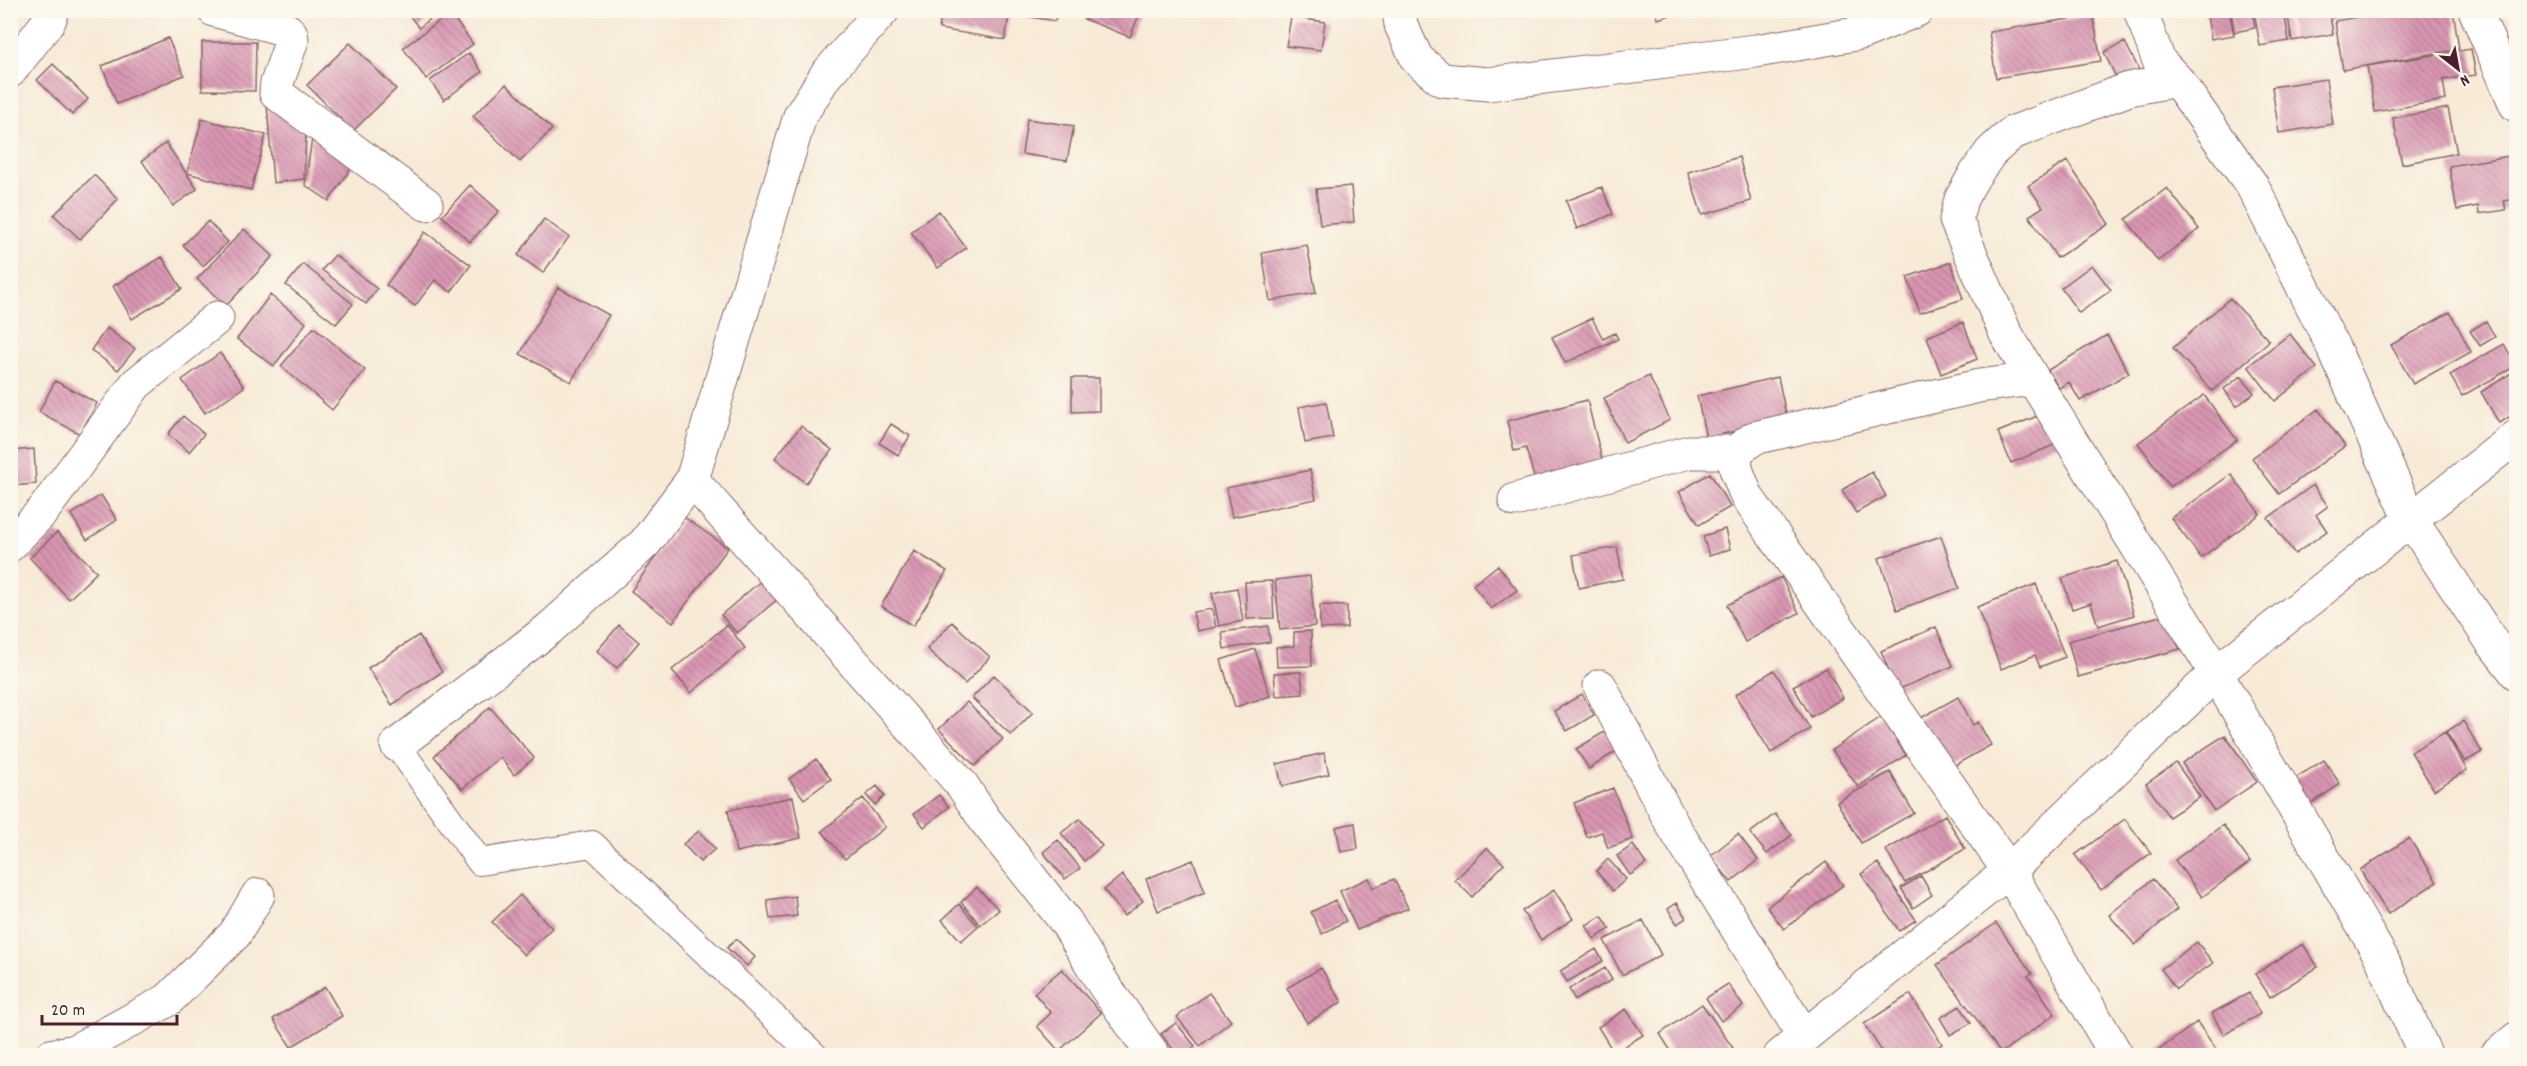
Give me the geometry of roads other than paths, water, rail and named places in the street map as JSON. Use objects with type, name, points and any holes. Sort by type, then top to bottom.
[{"type":"street","points":[[10,71],[49,21],[53,10]]},
{"type":"street","points":[[214,10],[287,30],[292,40],[277,83],[276,93],[426,204]]},
{"type":"street","points":[[398,745],[549,629],[645,543],[692,480],[800,116],[826,75],[882,10]]},
{"type":"street","points":[[1399,10],[1401,25],[1417,59],[1442,80],[1488,84],[1756,51],[1861,33],[1917,10]]},
{"type":"street","points":[[2140,10],[2159,61],[2177,80],[2253,187],[2333,347],[2411,520],[2492,642],[2517,673]]},
{"type":"street","points":[[2475,10],[2517,105]]},
{"type":"street","points":[[2177,80],[2129,89],[2012,133],[1991,152],[1960,199],[1956,220],[2004,332],[2216,673],[2381,957],[2426,1056]]},
{"type":"street","points":[[10,545],[42,512],[136,384],[217,318]]},
{"type":"street","points":[[1515,500],[1689,452],[1735,452],[1754,438],[1979,386],[2033,379]]},
{"type":"street","points":[[1600,686],[1792,1046],[2009,871],[2216,673],[2517,437]]},
{"type":"street","points":[[1735,452],[1736,469],[1747,497],[2009,871],[2117,1056]]},
{"type":"street","points":[[692,480],[962,785],[986,820],[1066,922],[1104,985],[1154,1056]]},
{"type":"street","points":[[51,1056],[75,1051],[168,999],[235,934],[258,895]]},
{"type":"street","points":[[2496,1056],[2517,1039]]},
{"type":"lane","points":[[398,745],[480,862],[592,843],[815,1056]]}]
